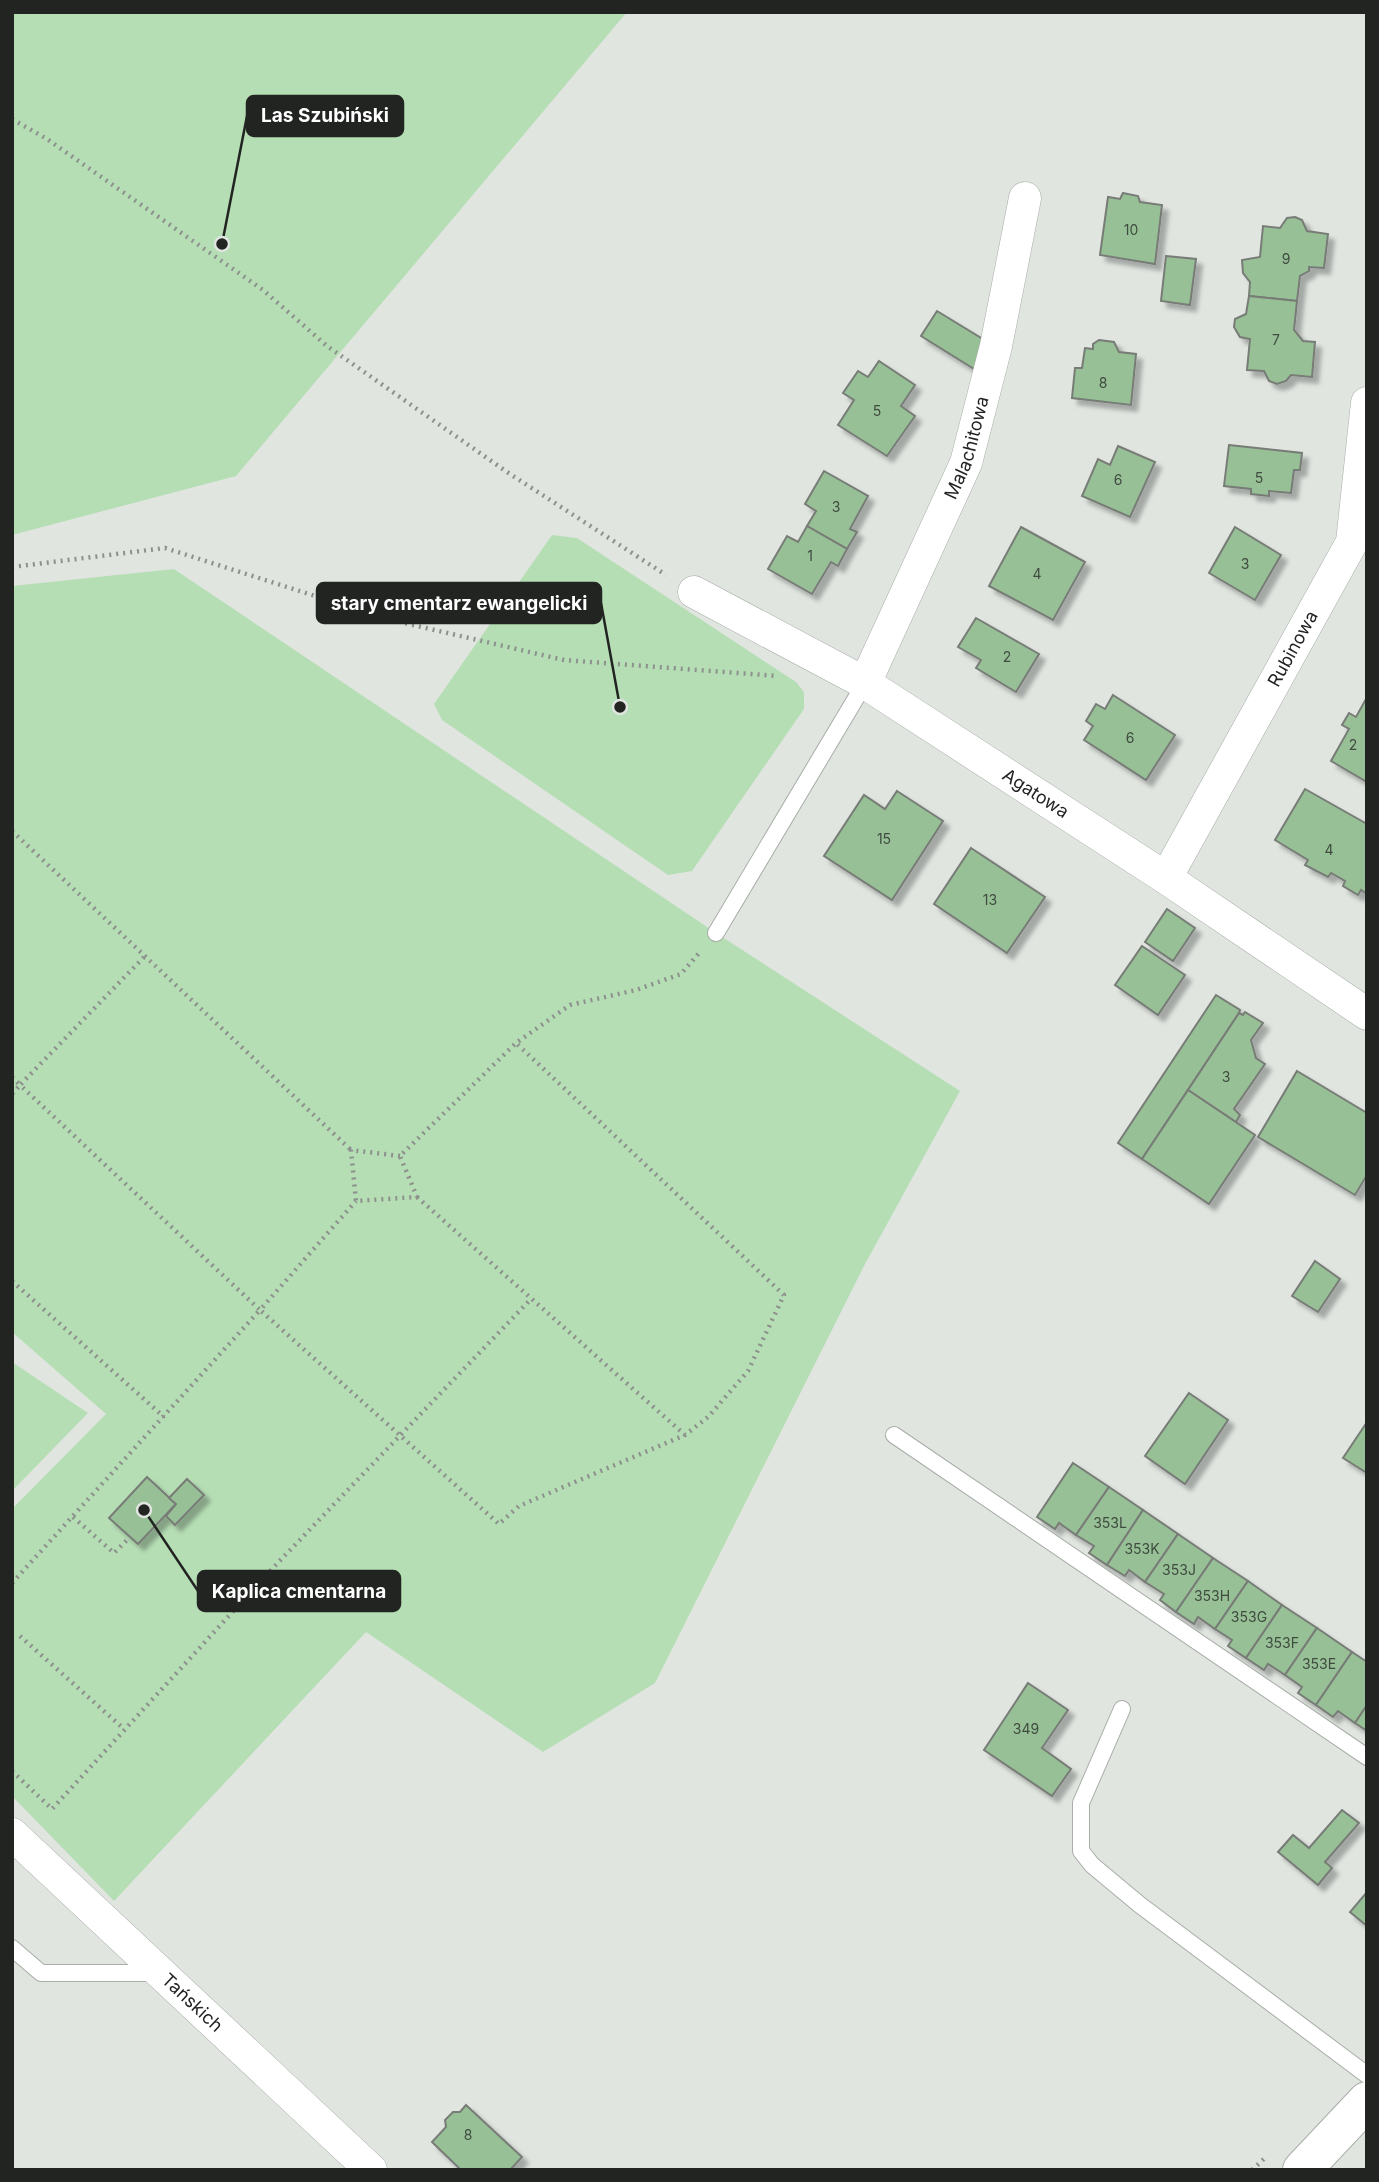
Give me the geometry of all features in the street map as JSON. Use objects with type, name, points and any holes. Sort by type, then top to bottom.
[{"type":"main road","points":[[1301,2170],[1367,2101]]},
{"type":"street","name":"Malachitowa","points":[[865,682],[966,463],[996,346],[1025,198]]},
{"type":"street","name":"Rubinowa","points":[[1166,878],[1352,541],[1367,403]]},
{"type":"street","name":"Agatowa","points":[[694,592],[865,682],[1166,878],[1367,1014]]},
{"type":"street","name":"Tańskich","points":[[12,1834],[371,2170]]},
{"type":"lane","points":[[716,933],[865,682]]},
{"type":"lane","points":[[894,1435],[1367,1757]]},
{"type":"lane","points":[[1122,1709],[1081,1803],[1081,1851],[1093,1865],[1140,1905],[1367,2075]]},
{"type":"lane","points":[[12,1948],[41,1973],[160,1973]]},
{"type":"path","points":[[12,119],[47,139],[263,290],[327,346],[496,465],[694,592]]},
{"type":"path","points":[[12,567],[165,548],[387,619],[564,660],[783,676]]},
{"type":"path","points":[[12,831],[351,1150],[400,1156]]},
{"type":"path","points":[[400,1156],[516,1043],[570,1005],[636,990],[681,974],[716,933]]},
{"type":"path","points":[[12,1094],[144,957]]},
{"type":"path","points":[[12,1077],[260,1310],[499,1524],[519,1506],[685,1435],[708,1417],[748,1371],[784,1295],[516,1043]]},
{"type":"path","points":[[351,1150],[356,1201]]},
{"type":"path","points":[[400,1156],[417,1197],[685,1435]]},
{"type":"path","points":[[12,1583],[356,1201],[417,1197]]},
{"type":"path","points":[[12,1281],[164,1417]]},
{"type":"path","points":[[12,1771],[52,1809],[399,1434],[531,1298]]},
{"type":"path","points":[[73,1517],[114,1553],[130,1537]]},
{"type":"path","points":[[20,1636],[124,1729]]},
{"type":"green space","points":[[12,12],[627,12],[236,476],[12,535]]},
{"type":"green space","points":[[552,535],[577,538],[796,682],[804,692],[804,709],[692,871],[668,875],[442,720],[434,704]]},
{"type":"green space","points":[[174,569],[716,933],[960,1091],[864,1266],[655,1683],[543,1752],[366,1632],[114,1901],[12,1796],[12,1509],[106,1414],[12,1332],[12,586]]},
{"type":"green space","points":[[12,1362],[88,1413],[12,1491]]},
{"type":"building","points":[[1123,193],[1138,196],[1140,202],[1162,205],[1155,264],[1100,255],[1108,197],[1120,199]]},
{"type":"building","points":[[1287,218],[1302,220],[1307,231],[1328,234],[1324,268],[1309,267],[1309,271],[1300,276],[1297,301],[1249,296],[1250,282],[1243,273],[1242,260],[1260,257],[1263,226],[1280,228]]},
{"type":"building","points":[[1166,256],[1196,259],[1190,305],[1161,301]]},
{"type":"building","points":[[1249,296],[1297,301],[1294,330],[1303,341],[1315,342],[1312,377],[1291,375],[1286,381],[1277,384],[1269,381],[1264,371],[1247,370],[1250,339],[1240,337],[1234,327],[1235,319],[1246,314]]},
{"type":"building","points":[[937,311],[991,344],[974,369],[921,336]]},
{"type":"building","points":[[1099,340],[1114,342],[1119,352],[1136,354],[1131,405],[1072,398],[1075,368],[1082,368],[1085,348],[1093,349],[1093,344]]},
{"type":"building","points":[[879,361],[915,385],[901,406],[915,416],[887,456],[838,425],[854,400],[843,393],[858,371],[868,377]]},
{"type":"building","points":[[1229,445],[1302,453],[1300,470],[1294,470],[1291,493],[1269,491],[1269,496],[1251,494],[1251,489],[1224,486]]},
{"type":"building","points":[[1118,446],[1155,462],[1130,517],[1082,496],[1098,459],[1110,465]]},
{"type":"building","points":[[824,471],[868,496],[850,529],[857,532],[847,549],[807,526],[816,511],[805,504]]},
{"type":"building","points":[[807,526],[847,549],[838,566],[831,562],[812,594],[768,569],[787,536],[798,542]]},
{"type":"building","points":[[1021,527],[1085,562],[1053,620],[989,586]]},
{"type":"building","points":[[1235,527],[1281,555],[1255,600],[1209,573]]},
{"type":"building","points":[[976,618],[1039,654],[1016,692],[976,668],[981,660],[958,647]]},
{"type":"building","points":[[1113,695],[1175,735],[1146,780],[1084,740],[1093,726],[1086,721],[1096,704],[1105,709]]},
{"type":"building","points":[[1366,699],[1367,782],[1331,761],[1349,729],[1342,725],[1349,713],[1356,717]]},
{"type":"building","points":[[1305,789],[1367,824],[1367,894],[1361,890],[1358,895],[1343,886],[1345,881],[1331,873],[1328,877],[1305,865],[1308,860],[1275,840]]},
{"type":"building","points":[[897,791],[943,821],[892,900],[824,856],[864,795],[885,809]]},
{"type":"building","points":[[971,848],[1045,897],[1007,953],[934,904]]},
{"type":"building","points":[[1167,909],[1195,928],[1173,961],[1145,942]]},
{"type":"building","points":[[1142,946],[1185,975],[1158,1015],[1115,985]]},
{"type":"building","points":[[1216,995],[1240,1010],[1239,1013],[1142,1159],[1118,1143]]},
{"type":"building","points":[[1245,1012],[1263,1023],[1251,1040],[1256,1058],[1265,1064],[1234,1109],[1240,1115],[1236,1122],[1188,1090],[1239,1013],[1243,1015]]},
{"type":"building","points":[[1297,1071],[1367,1113],[1367,1175],[1355,1195],[1258,1137]]},
{"type":"building","points":[[1188,1090],[1255,1135],[1209,1204],[1142,1159]]},
{"type":"building","points":[[1315,1261],[1340,1279],[1318,1312],[1292,1296]]},
{"type":"building","points":[[1189,1393],[1228,1420],[1185,1484],[1145,1456]]},
{"type":"building","points":[[1367,1422],[1367,1473],[1343,1458]]},
{"type":"building","points":[[1073,1463],[1109,1487],[1076,1535],[1059,1523],[1055,1529],[1037,1517]]},
{"type":"building","points":[[147,1477],[176,1504],[138,1544],[109,1518]]},
{"type":"building","points":[[187,1479],[204,1495],[175,1525],[166,1516],[176,1504],[169,1498]]},
{"type":"building","points":[[1109,1487],[1143,1510],[1107,1565],[1089,1553],[1094,1546],[1076,1535]]},
{"type":"building","points":[[1143,1510],[1178,1534],[1145,1582],[1129,1570],[1125,1576],[1107,1565]]},
{"type":"building","points":[[1178,1534],[1213,1558],[1176,1612],[1160,1600],[1164,1594],[1145,1582]]},
{"type":"building","points":[[1213,1558],[1248,1581],[1215,1629],[1198,1617],[1194,1624],[1176,1612]]},
{"type":"building","points":[[1248,1581],[1282,1605],[1246,1658],[1228,1646],[1232,1640],[1215,1629]]},
{"type":"building","points":[[1282,1605],[1317,1628],[1285,1675],[1268,1664],[1264,1670],[1246,1658]]},
{"type":"building","points":[[1317,1628],[1352,1652],[1316,1705],[1298,1693],[1302,1687],[1285,1675]]},
{"type":"building","points":[[1352,1652],[1367,1662],[1367,1705],[1355,1723],[1338,1711],[1333,1717],[1316,1705]]},
{"type":"building","points":[[1028,1683],[1068,1710],[1042,1748],[1071,1769],[1052,1796],[984,1750]]},
{"type":"building","points":[[1367,1705],[1367,1731],[1355,1723]]},
{"type":"building","points":[[1342,1810],[1359,1823],[1325,1862],[1332,1868],[1318,1885],[1278,1852],[1293,1835],[1309,1848]]},
{"type":"building","points":[[1367,1892],[1367,1926],[1350,1912]]},
{"type":"building","points":[[466,2105],[522,2157],[510,2170],[461,2170],[432,2142],[446,2127],[445,2120],[453,2112],[460,2112]]},
{"type":"place","name":"Las Szubiński","points":[[222,244]]},
{"type":"place","name":"stary cmentarz ewangelicki","points":[[620,707]]},
{"type":"place","name":"Kaplica cmentarna","points":[[144,1510]]}]
